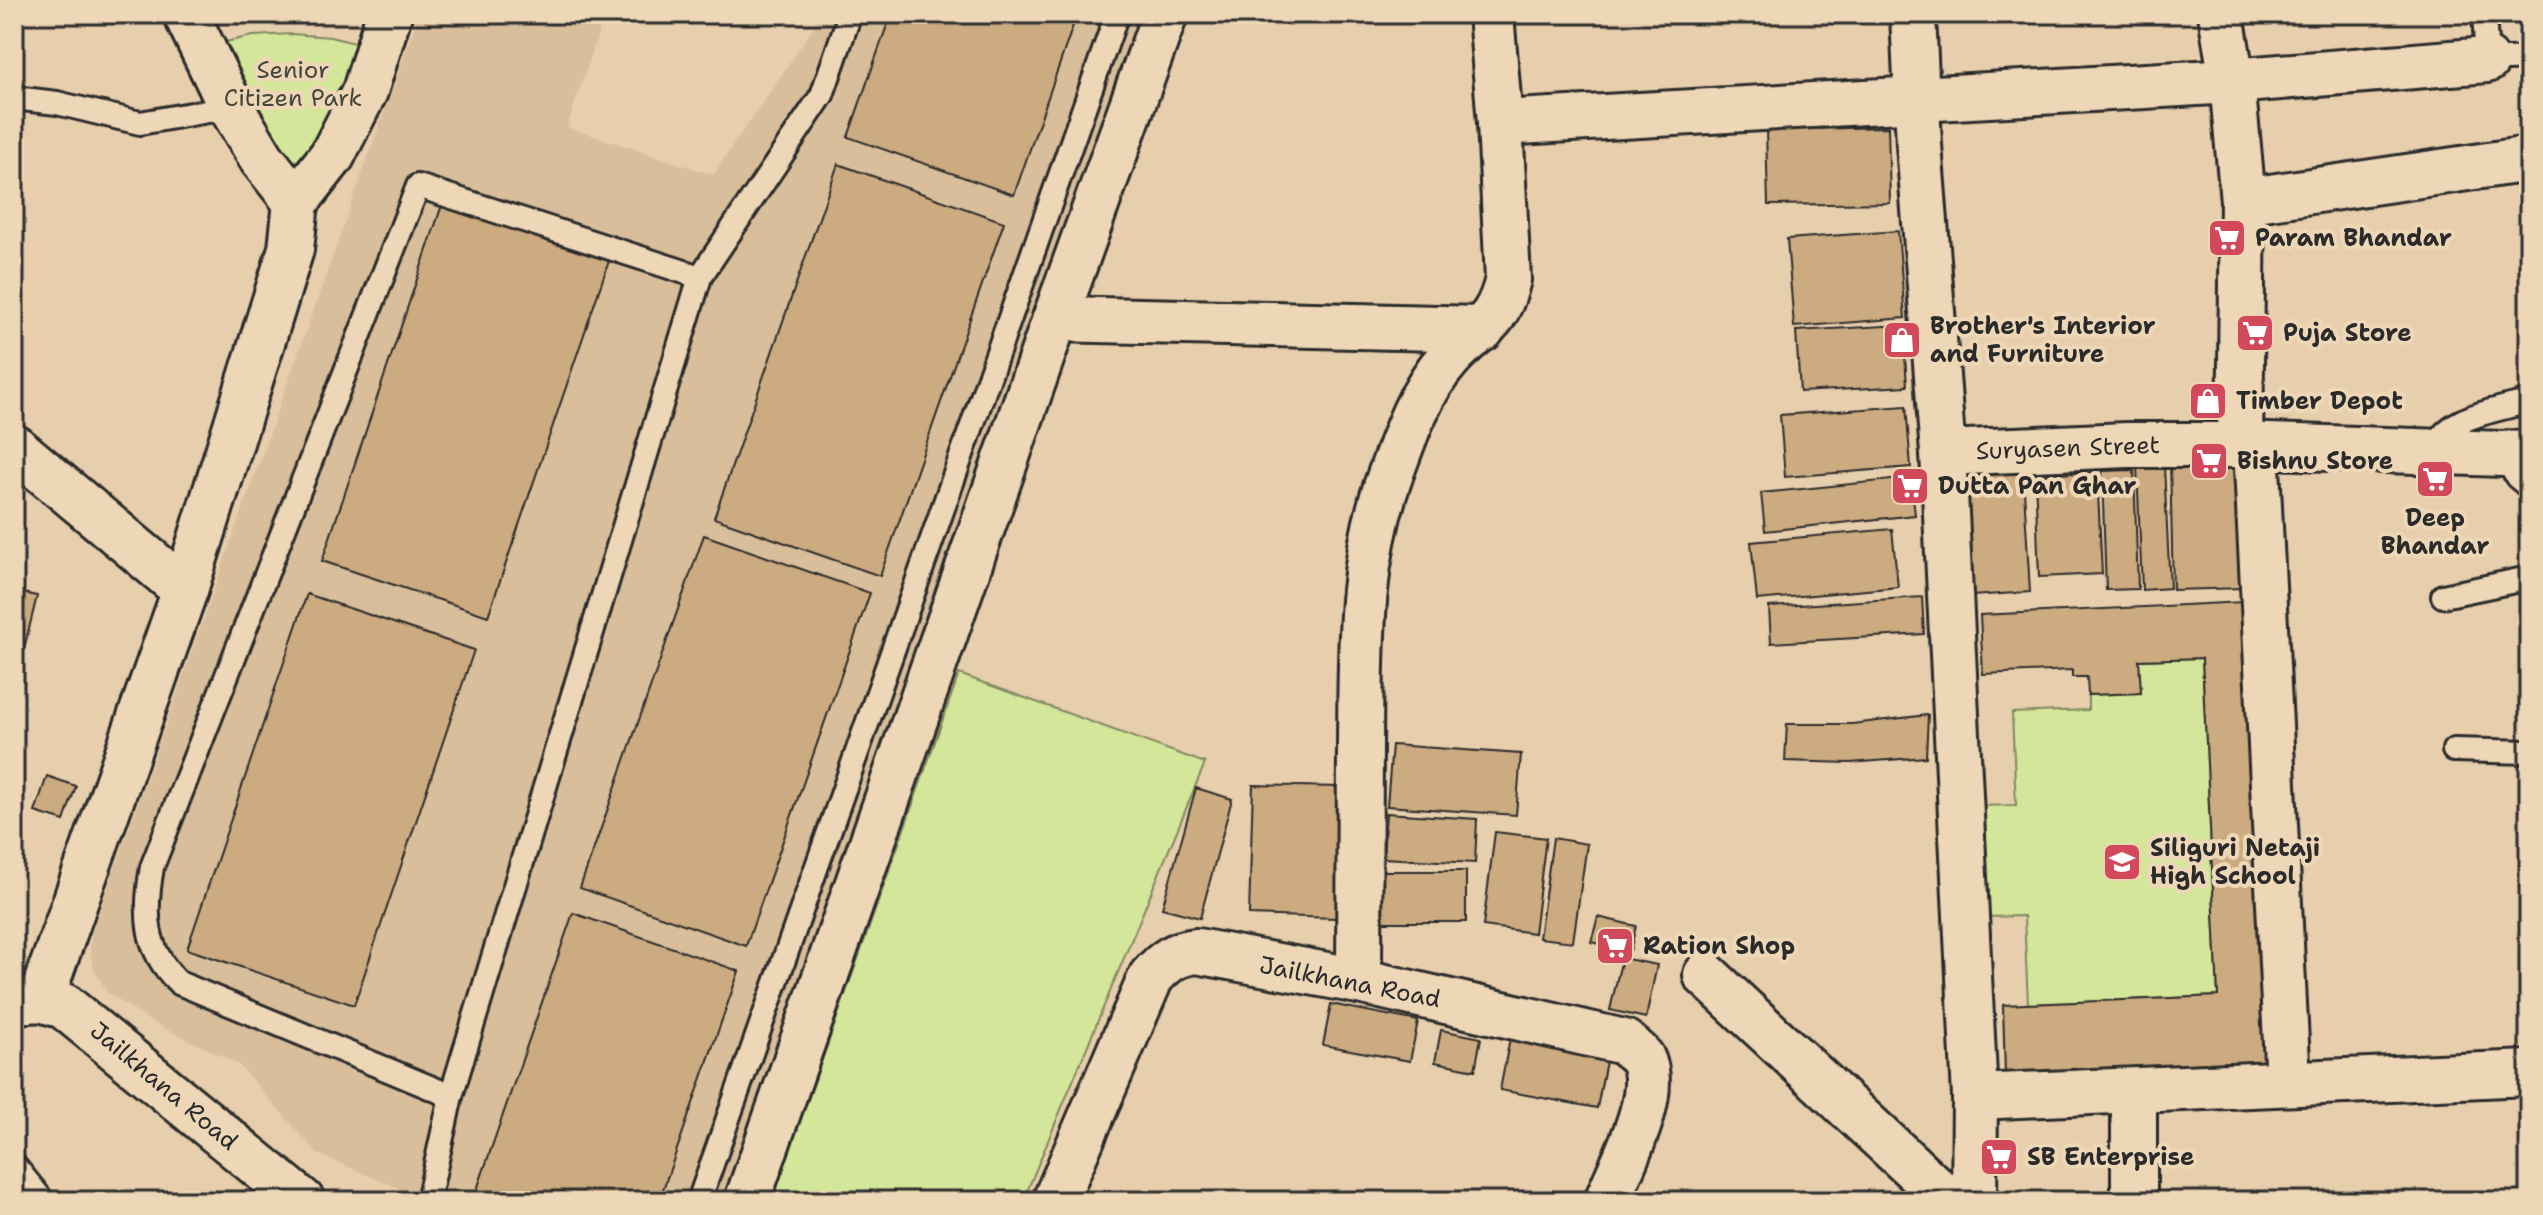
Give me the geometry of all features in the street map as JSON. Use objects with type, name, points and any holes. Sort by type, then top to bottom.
[{"type":"street","points":[[186,14],[231,107],[262,159],[296,202]]},
{"type":"street","points":[[27,1000],[185,590],[291,249],[296,202],[332,156],[365,91],[389,14]]},
{"type":"street","points":[[747,1201],[1055,319],[1165,14]]},
{"type":"street","points":[[1359,981],[1361,613],[1372,531],[1390,475],[1421,399],[1447,360],[1489,323],[1503,302],[1508,279],[1491,14]]},
{"type":"street","points":[[1913,14],[1943,453],[1975,1097],[1974,1201]]},
{"type":"street","points":[[2221,14],[2232,81],[2243,201],[2248,446],[2288,1083]]},
{"type":"street","points":[[1500,123],[1917,101],[2508,59]]},
{"type":"street","points":[[2243,201],[2529,159]]},
{"type":"street","points":[[1055,319],[1482,329]]},
{"type":"street","name":"Suryasen Street","points":[[1943,453],[2127,445],[2248,446],[2433,452],[2520,464]]},
{"type":"street","points":[[14,447],[185,590]]},
{"type":"street","name":"Jailkhana Road","points":[[1055,1201],[1151,977],[1171,958],[1197,951],[1359,981],[1624,1042],[1641,1056],[1648,1088],[1644,1107],[1607,1201]]},
{"type":"street","points":[[1706,975],[1949,1201]]},
{"type":"street","name":"Jailkhana Road","points":[[27,1000],[64,1006],[302,1201]]},
{"type":"street","points":[[1975,1097],[2529,1073]]},
{"type":"street","points":[[2134,1091],[2134,1201]]},
{"type":"lane","points":[[428,1201],[451,1096],[700,277],[822,95],[850,14]]},
{"type":"lane","points":[[699,1201],[1117,14]]},
{"type":"lane","points":[[2484,14],[2508,59]]},
{"type":"lane","points":[[14,98],[57,103],[140,123],[231,107]]},
{"type":"lane","points":[[451,1096],[179,983],[163,968],[153,949],[148,906],[152,867],[418,186],[700,277]]},
{"type":"lane","points":[[2433,452],[2438,440],[2454,424],[2529,401]]},
{"type":"lane","points":[[2443,596],[2529,578]]},
{"type":"lane","points":[[2454,750],[2529,752]]},
{"type":"lane","points":[[14,1165],[43,1201]]},
{"type":"shaded area","points":[[419,14],[605,14],[567,127],[713,175],[820,14],[1141,14],[726,1201],[416,1201],[417,1196],[318,1154],[238,1064],[148,1020],[107,992],[95,972],[90,952],[91,935]]},
{"type":"green space","name":"Senior Citizen Park","points":[[292,34],[330,37],[367,46],[306,158],[296,161],[284,159],[216,44],[253,36]]},
{"type":"green space","points":[[2202,658],[2218,996],[2028,1004],[2024,916],[1985,917],[1979,806],[2016,805],[2012,713],[2088,710],[2088,695],[2141,693],[2139,660]]},
{"type":"green space","points":[[959,674],[1205,763],[1023,1201],[772,1201]]},
{"type":"building","points":[[891,14],[1077,14],[1014,195],[848,137]]},
{"type":"building","points":[[1888,127],[1890,203],[1768,205],[1766,130]]},
{"type":"building","points":[[838,164],[1004,222],[880,576],[714,518]]},
{"type":"building","points":[[442,205],[609,261],[488,616],[322,561]]},
{"type":"building","points":[[1898,231],[1905,318],[1794,327],[1787,239]]},
{"type":"building","points":[[1903,325],[1907,386],[1800,392],[1796,331]]},
{"type":"building","points":[[1906,406],[1911,467],[1785,477],[1780,415]]},
{"type":"building","points":[[2240,459],[2244,588],[2173,590],[2170,461]]},
{"type":"building","points":[[2164,466],[2170,588],[2142,590],[2137,467]]},
{"type":"building","points":[[2134,470],[2138,589],[2106,590],[2102,471]]},
{"type":"building","points":[[2097,472],[2102,574],[2039,577],[2035,475]]},
{"type":"building","points":[[2023,473],[2030,592],[1972,596],[1964,476]]},
{"type":"building","points":[[1911,478],[1915,515],[1765,531],[1761,493]]},
{"type":"building","points":[[1892,529],[1898,587],[1757,600],[1751,542]]},
{"type":"building","points":[[704,535],[870,593],[746,946],[580,888]]},
{"type":"building","points":[[14,591],[37,596],[14,690]]},
{"type":"building","points":[[307,594],[474,650],[354,1005],[187,949]]},
{"type":"building","points":[[1922,597],[1924,634],[1771,643],[1769,607]]},
{"type":"building","points":[[2244,602],[2268,1064],[2005,1075],[2003,1005],[2218,996],[2202,658],[2139,660],[2141,693],[2088,695],[2087,677],[2072,677],[2072,670],[1983,674],[1980,615]]},
{"type":"building","points":[[1928,715],[1926,757],[1850,763],[1785,761],[1787,724],[1852,724]]},
{"type":"building","points":[[1392,745],[1521,754],[1516,815],[1387,806]]},
{"type":"building","points":[[47,776],[76,786],[64,821],[35,812]]},
{"type":"building","points":[[1253,785],[1340,787],[1336,918],[1249,915]]},
{"type":"building","points":[[1196,788],[1232,799],[1200,918],[1162,908]]},
{"type":"building","points":[[1386,813],[1477,819],[1475,863],[1383,858]]},
{"type":"building","points":[[1495,832],[1546,838],[1534,933],[1483,926]]},
{"type":"building","points":[[1553,838],[1587,844],[1573,942],[1539,938]]},
{"type":"building","points":[[1382,871],[1466,871],[1466,922],[1382,922]]},
{"type":"building","points":[[573,913],[739,971],[659,1201],[473,1201]]},
{"type":"building","points":[[1598,917],[1636,926],[1630,951],[1591,942]]},
{"type":"building","points":[[1622,958],[1657,965],[1646,1018],[1610,1010]]},
{"type":"building","points":[[1331,1004],[1418,1021],[1410,1061],[1323,1045]]},
{"type":"building","points":[[1441,1030],[1481,1038],[1475,1070],[1435,1062]]},
{"type":"building","points":[[1510,1038],[1607,1056],[1597,1108],[1500,1090]]},
{"type":"place","name":"Param Bhandar","points":[[2227,238]]},
{"type":"place","name":"Puja Store","points":[[2255,333]]},
{"type":"place","name":"Brother's Interior and Furniture","points":[[1902,340]]},
{"type":"place","name":"Timber Depot","points":[[2208,401]]},
{"type":"place","name":"Bishnu Store","points":[[2209,461]]},
{"type":"place","name":"Deep Bhandar","points":[[2435,479]]},
{"type":"place","name":"Dutta Pan Ghar","points":[[1910,486]]},
{"type":"place","name":"Siliguri Netaji High School","points":[[2122,862]]},
{"type":"place","name":"Ration Shop","points":[[1615,946]]},
{"type":"place","name":"SB Enterprise","points":[[1999,1157]]}]
